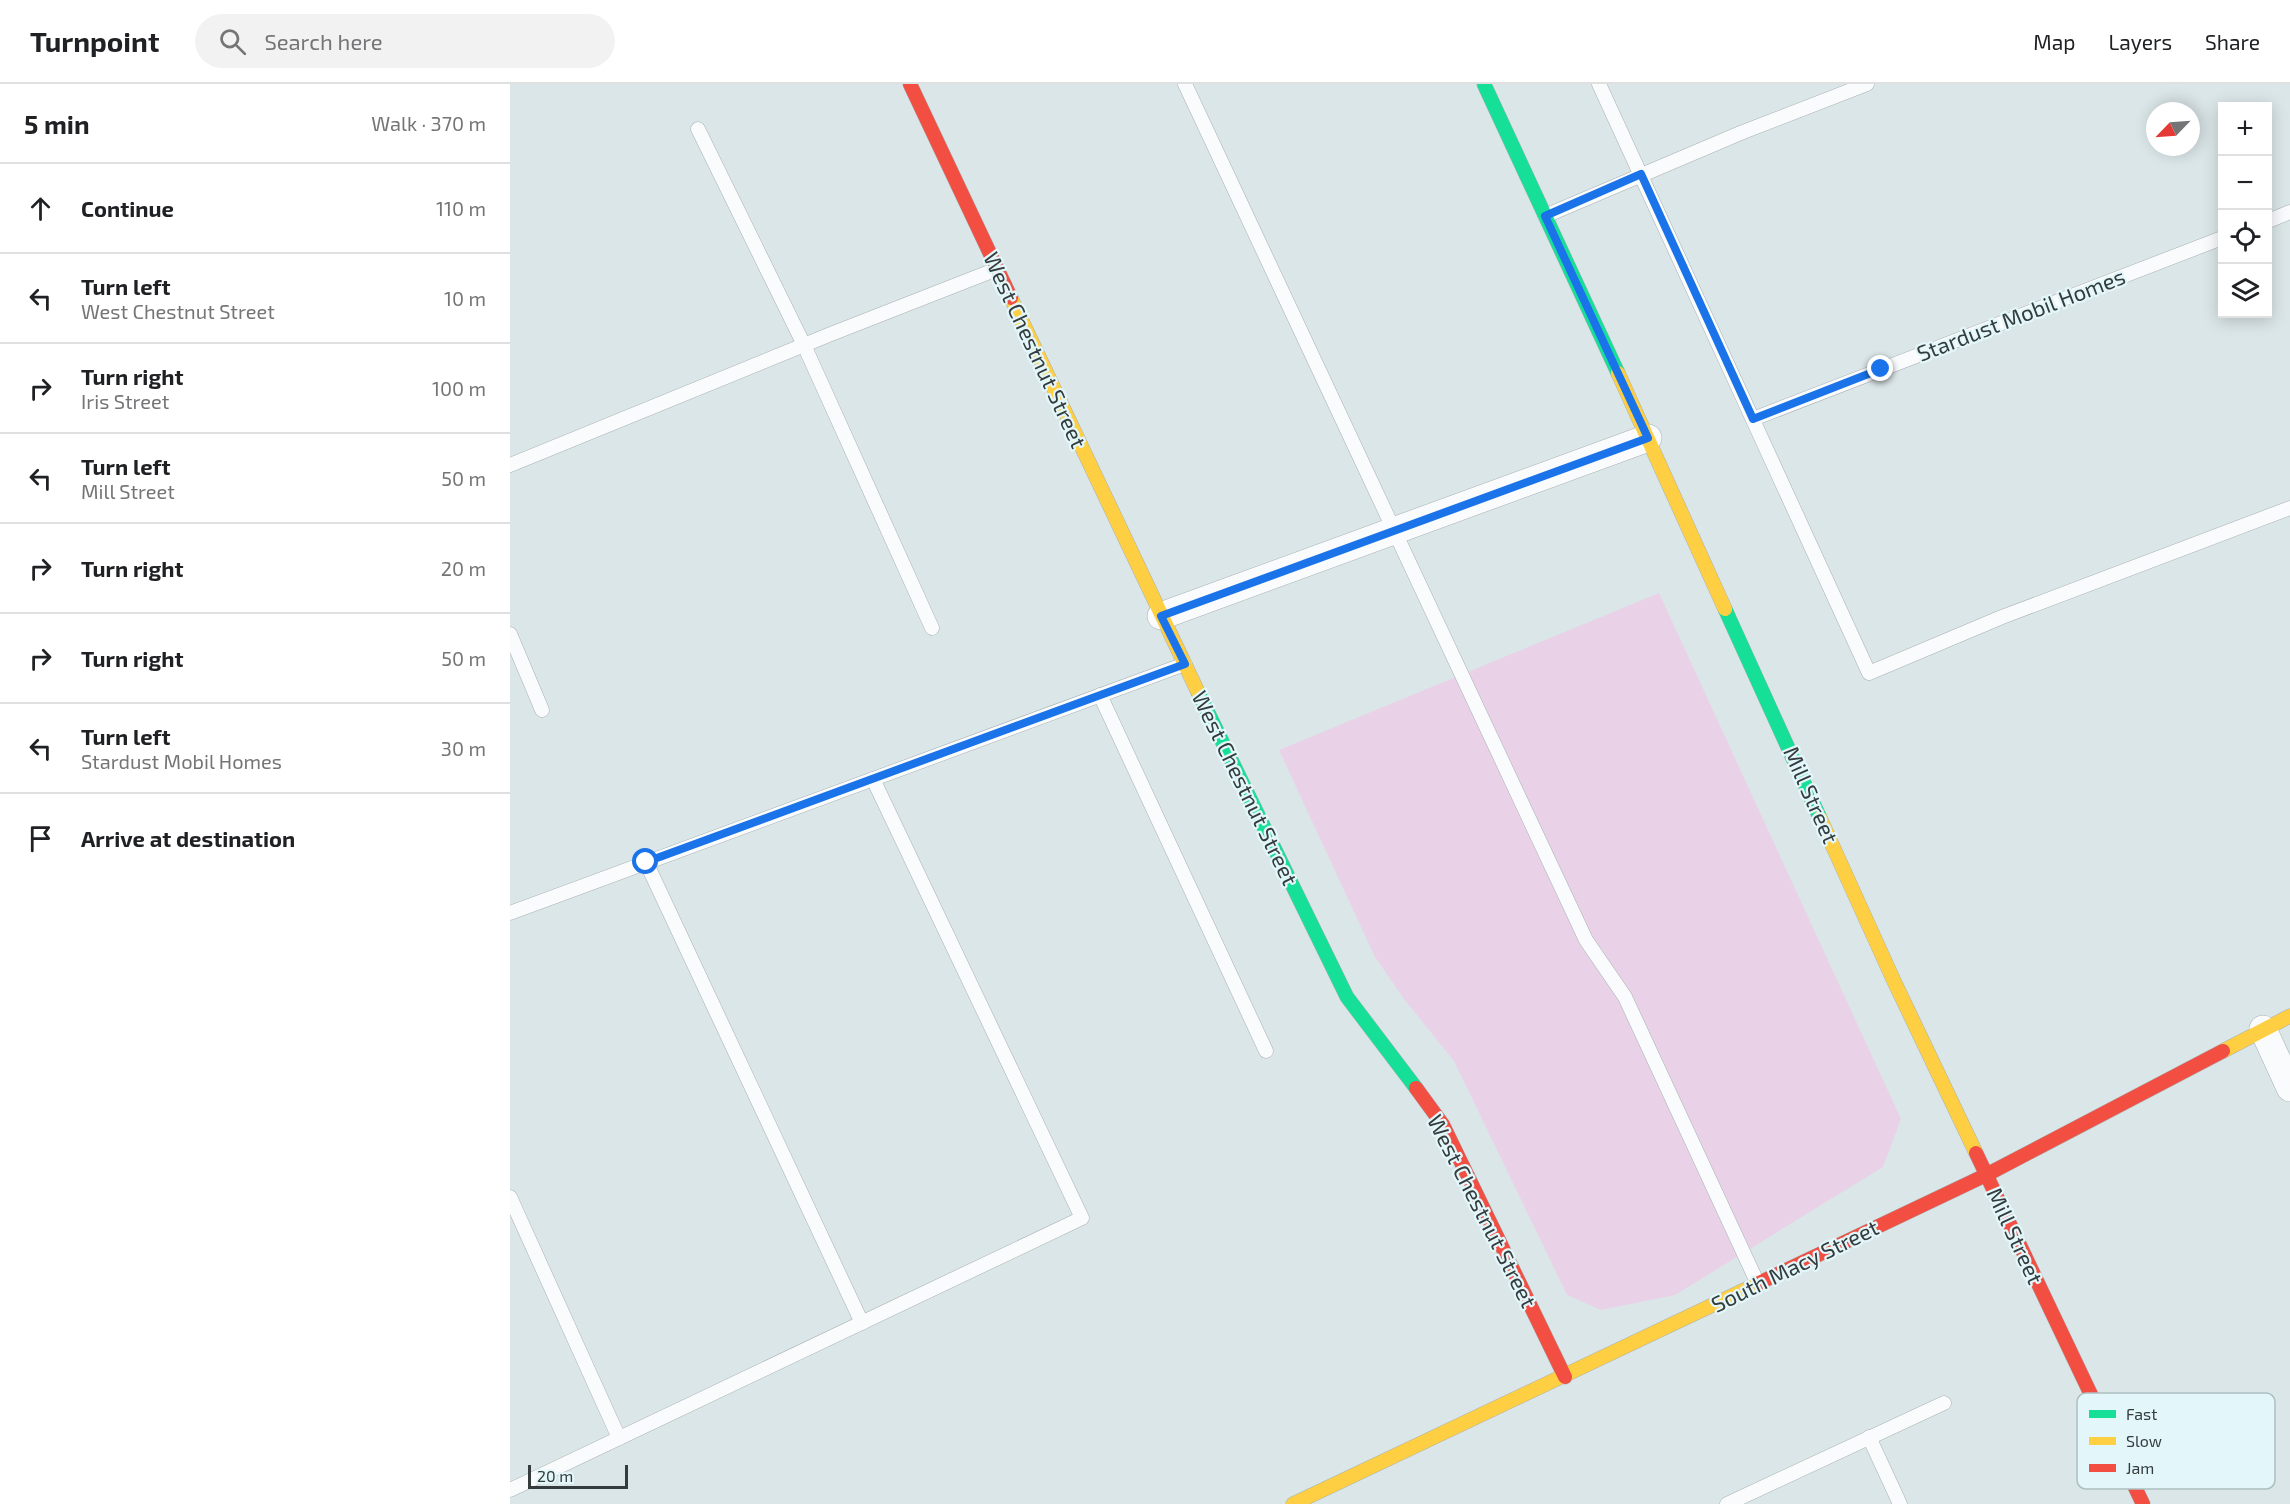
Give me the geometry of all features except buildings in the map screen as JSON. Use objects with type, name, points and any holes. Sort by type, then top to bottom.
[{"type":"street","name":"West Chestnut Street","points":[[910,84],[1161,616],[1347,998],[1443,1125],[1564,1377]]},
{"type":"street","name":"Mill Street","points":[[1484,84],[1648,438],[1893,979],[2090,1393]]},
{"type":"street","points":[[1161,616],[1648,438]]},
{"type":"street","name":"South Macy Street","points":[[1293,1504],[1986,1175],[2290,1016]]},
{"type":"street","points":[[2263,1029],[2290,1088]]},
{"type":"street","name":"Mill Street","points":[[2136,1489],[2143,1504]]},
{"type":"lane","points":[[1185,84],[1586,940],[1625,997],[1758,1284]]},
{"type":"lane","points":[[1599,84],[1869,673],[2002,617],[2290,508]]},
{"type":"lane","points":[[1545,216],[1743,132],[1867,84]]},
{"type":"lane","points":[[698,129],[804,345],[932,628]]},
{"type":"lane","points":[[2272,219],[2290,212]]},
{"type":"lane","name":"Stardust Mobil Homes","points":[[1753,419],[2218,240]]},
{"type":"lane","points":[[510,465],[997,269]]},
{"type":"lane","points":[[510,634],[542,710]]},
{"type":"lane","points":[[510,913],[1185,664]]},
{"type":"lane","points":[[1100,695],[1266,1051]]},
{"type":"lane","points":[[510,1490],[1082,1218],[873,779]]},
{"type":"lane","points":[[646,862],[862,1323]]},
{"type":"lane","points":[[510,1197],[619,1438]]},
{"type":"lane","points":[[1727,1504],[1944,1403]]},
{"type":"lane","points":[[1869,1437],[1900,1504]]},
{"type":"shaded area","points":[[1659,593],[1901,1119],[1883,1167],[1675,1295],[1601,1310],[1567,1295],[1454,1061],[1404,999],[1375,957],[1279,750]]},
{"type":"traffic: fast","points":[[1484,84],[1618,373]]},
{"type":"traffic: fast","points":[[1725,609],[1820,818]]},
{"type":"traffic: fast","points":[[1198,692],[1347,997],[1416,1088]]},
{"type":"traffic: slow","points":[[1011,298],[1198,692]]},
{"type":"traffic: slow","points":[[1618,373],[1725,609]]},
{"type":"traffic: slow","points":[[1820,818],[1976,1153]]},
{"type":"traffic: slow","points":[[2223,1051],[2290,1016]]},
{"type":"traffic: slow","points":[[1293,1504],[1759,1283]]},
{"type":"traffic: jam","points":[[910,84],[1011,298]]},
{"type":"traffic: jam","points":[[1759,1283],[1986,1175],[2223,1051]]},
{"type":"traffic: jam","points":[[1416,1088],[1443,1125],[1565,1377]]},
{"type":"traffic: jam","points":[[1976,1153],[2090,1393]]},
{"type":"traffic: jam","points":[[2136,1489],[2143,1504]]},
{"type":"route","points":[[646,862],[1185,664],[1161,616],[1648,438],[1545,216],[1641,174],[1753,419],[1881,369]]}]
